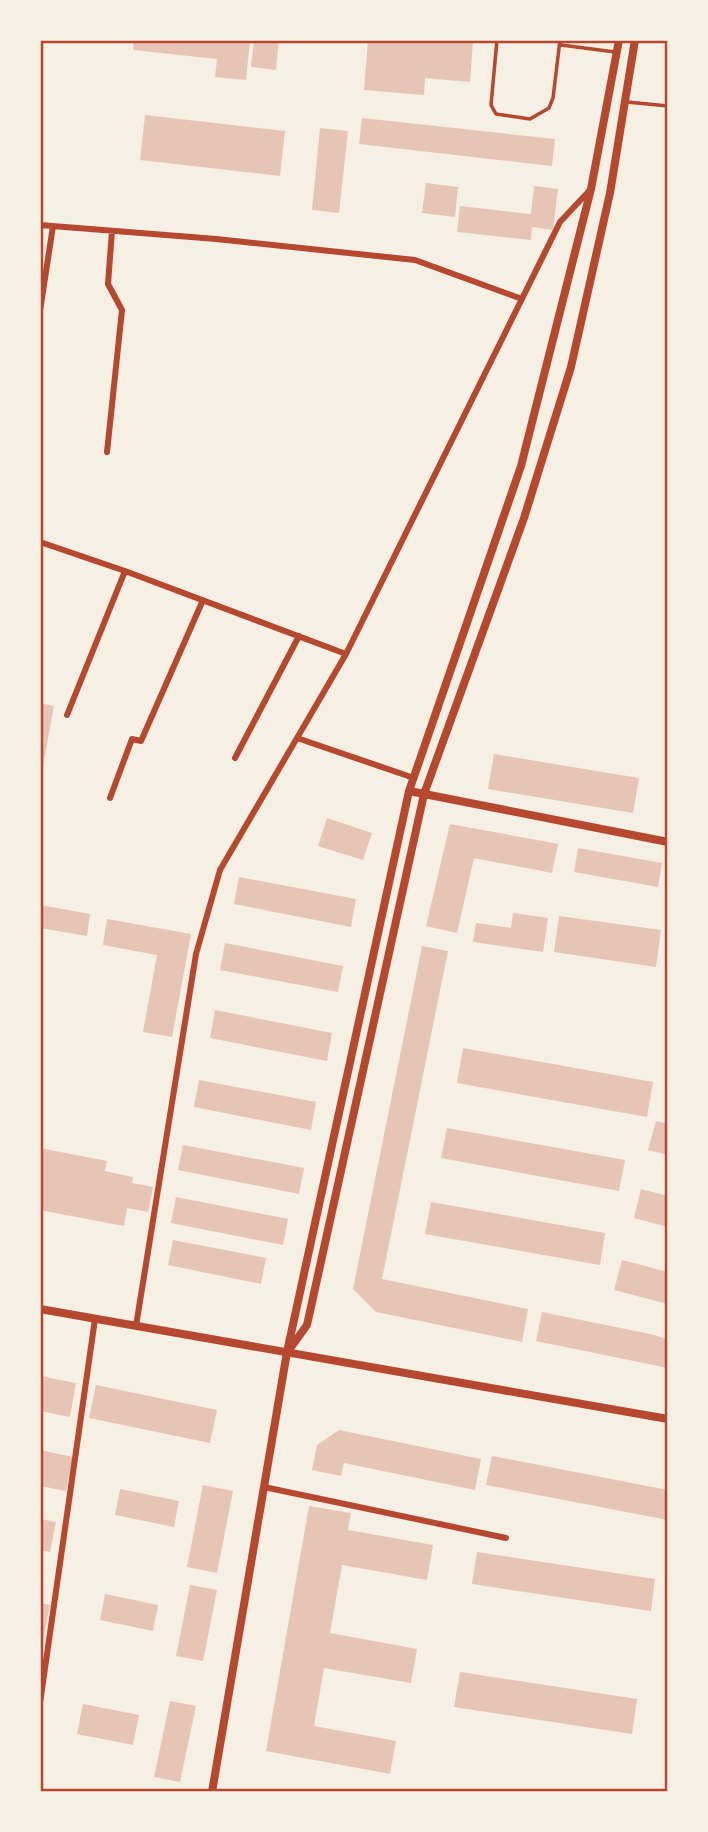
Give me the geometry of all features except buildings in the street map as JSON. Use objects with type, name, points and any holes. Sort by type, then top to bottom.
[{"type":"street","points":[[212,1792],[287,1352],[409,791],[520,466],[591,189],[619,40]]},
{"type":"street","points":[[287,1352],[307,1325],[424,794],[524,518],[571,368],[610,193],[635,40]]},
{"type":"street","points":[[136,1326],[196,954],[220,870],[346,654],[560,222],[591,189]]},
{"type":"street","points":[[40,225],[415,260],[522,299]]},
{"type":"street","points":[[40,311],[53,226]]},
{"type":"street","points":[[107,452],[122,310],[108,284],[112,231]]},
{"type":"street","points":[[40,542],[125,570],[346,654]]},
{"type":"street","points":[[67,715],[125,570]]},
{"type":"street","points":[[110,798],[132,739],[141,741],[203,600]]},
{"type":"street","points":[[235,758],[299,636]]},
{"type":"street","points":[[298,738],[414,778]]},
{"type":"street","points":[[409,791],[668,842]]},
{"type":"street","points":[[40,1309],[668,1419]]},
{"type":"street","points":[[40,1703],[95,1319]]},
{"type":"street","points":[[264,1487],[506,1538]]},
{"type":"lane","points":[[497,40],[491,105],[496,114],[530,118],[549,108],[553,98],[560,42],[617,52]]},
{"type":"lane","points":[[625,102],[668,106]]}]
